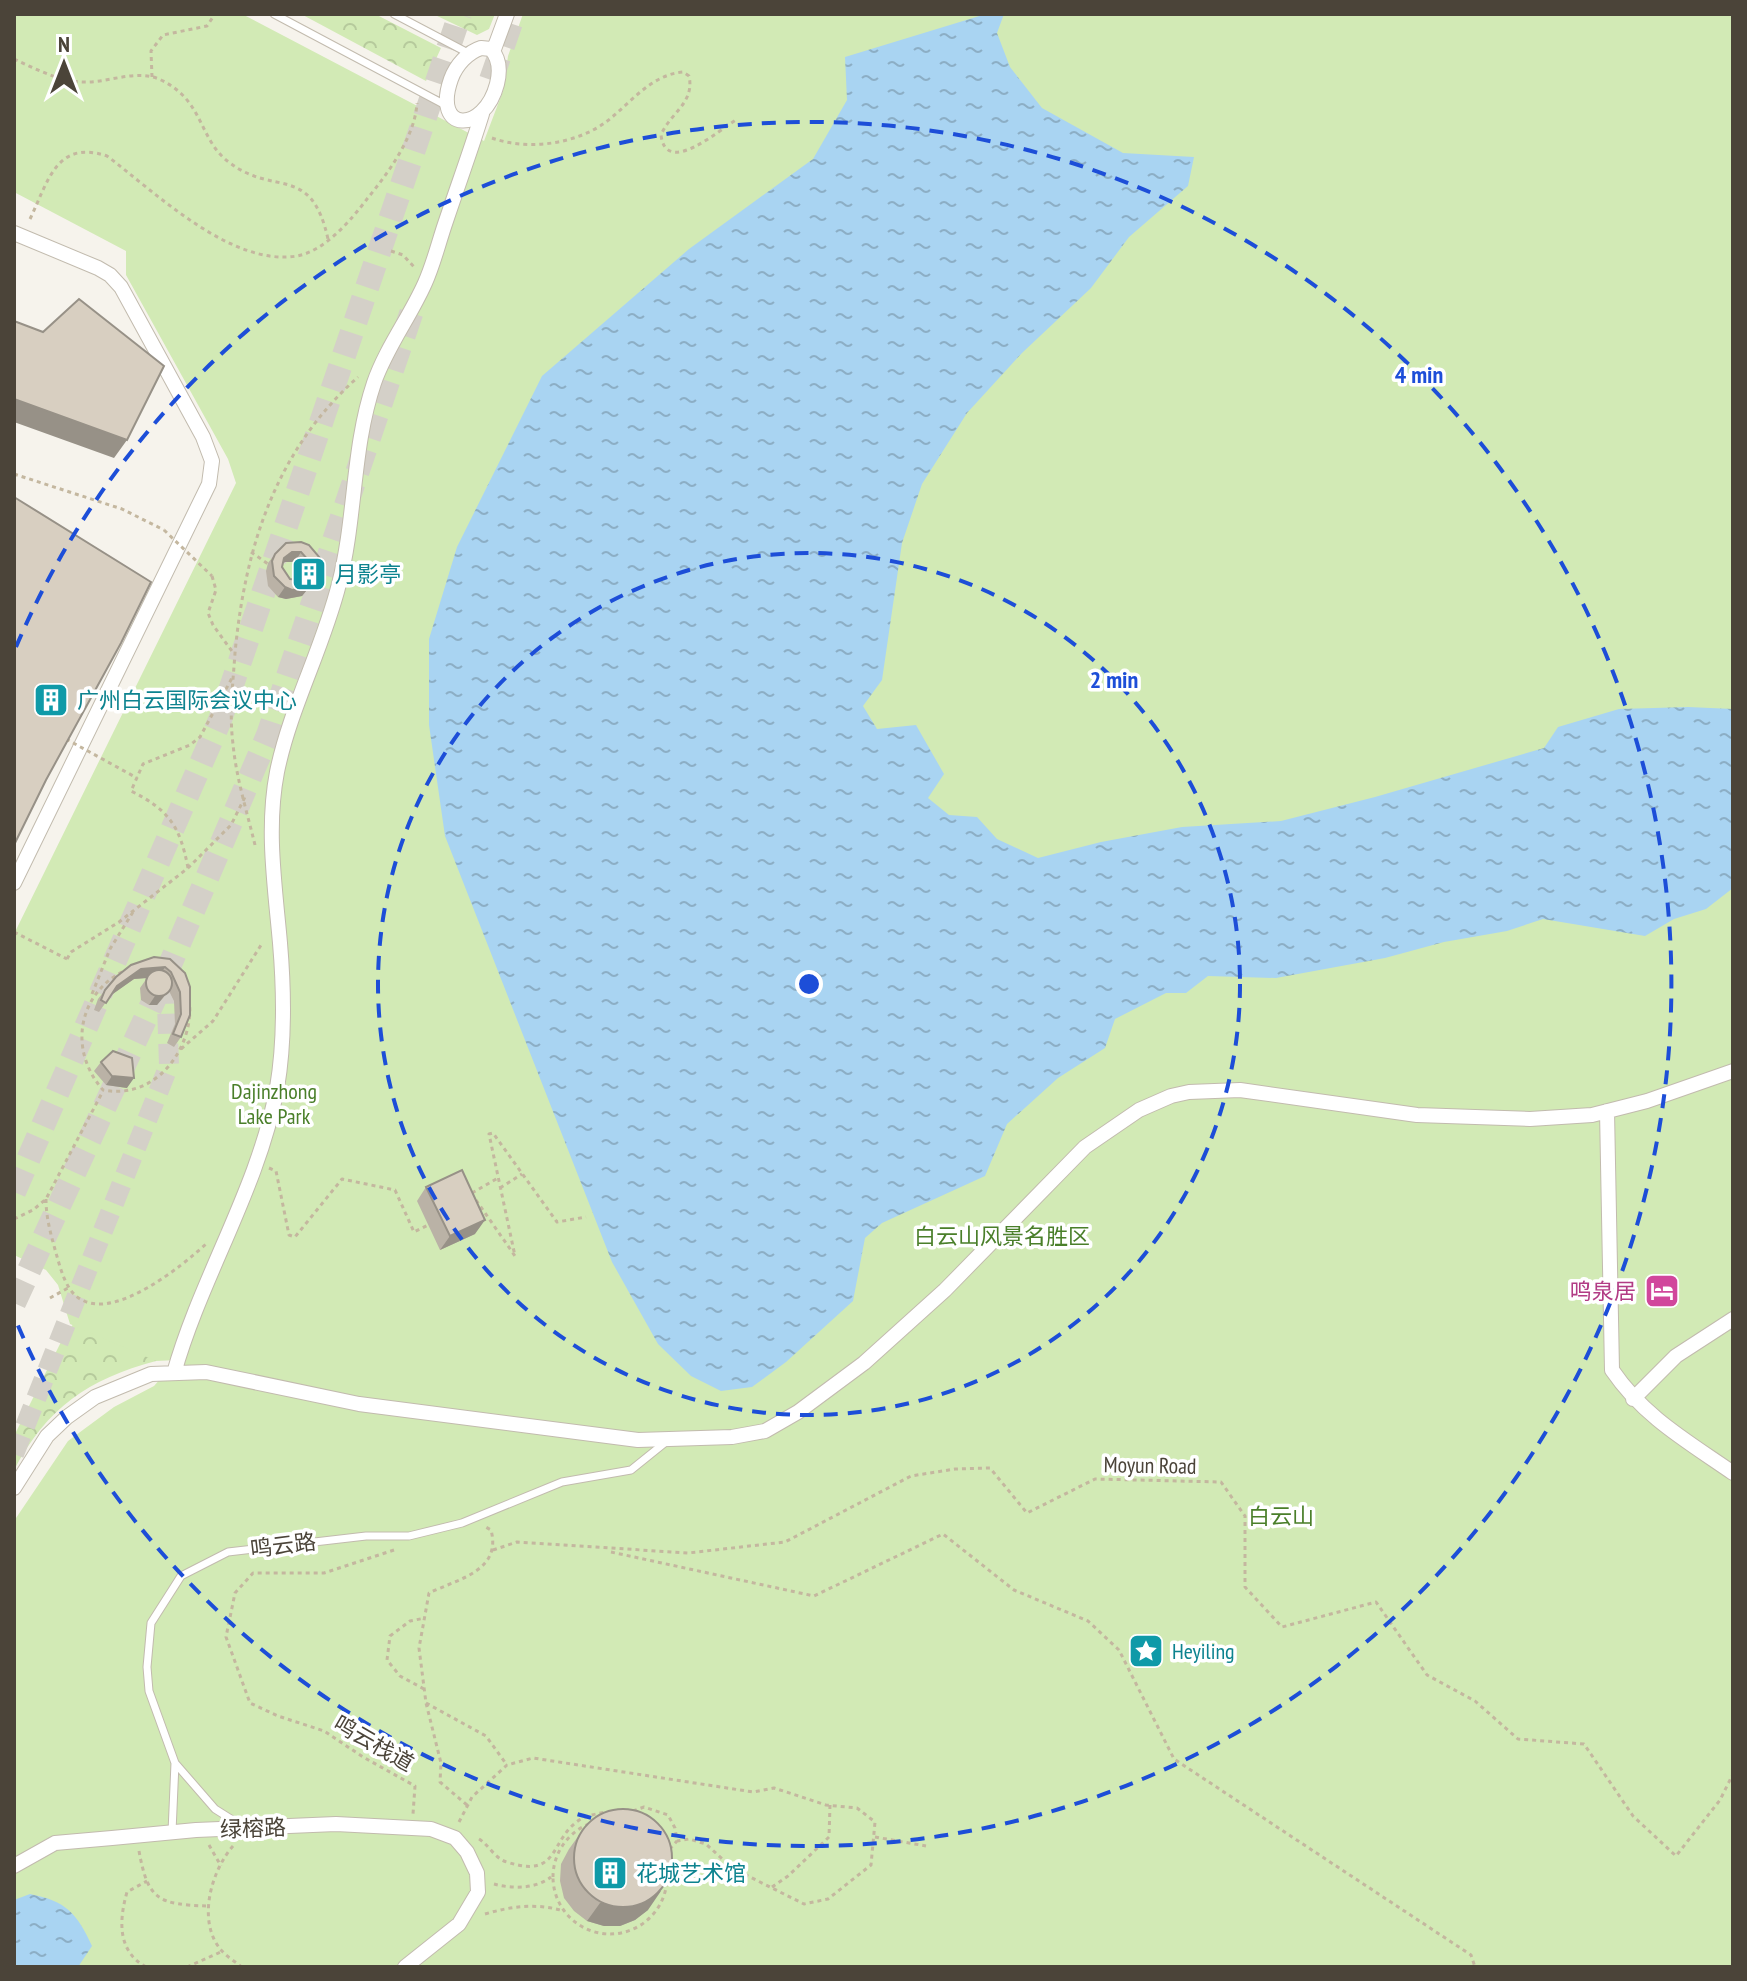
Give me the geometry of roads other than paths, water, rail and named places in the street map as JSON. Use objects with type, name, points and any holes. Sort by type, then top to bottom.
[{"type":"street","points":[[493,52],[507,14]]},
{"type":"street","points":[[174,1373],[183,1341],[229,1237],[277,1087],[283,1012],[271,849],[277,770],[329,622],[340,580],[352,511],[357,454],[374,382],[425,282],[482,114],[495,93],[497,56],[481,48],[470,54],[453,74],[448,90],[451,116],[456,121],[464,123],[482,114]]},
{"type":"street","points":[[14,233],[98,268],[121,287],[203,437],[212,461],[209,484],[14,883]]},
{"type":"street","points":[[14,1488],[27,1463],[47,1436],[95,1397],[151,1374],[206,1372],[359,1404],[638,1440],[732,1437],[765,1431],[798,1412],[864,1363],[945,1290],[1085,1147],[1139,1110],[1171,1096],[1189,1092],[1240,1090],[1417,1115],[1530,1119],[1592,1115],[1647,1101],[1733,1071]]},
{"type":"street","points":[[1607,1111],[1612,1370],[1651,1417],[1733,1473]]},
{"type":"street","points":[[1633,1399],[1676,1356],[1733,1319]]},
{"type":"street","name":"绿榕路","points":[[14,1866],[55,1843],[136,1835],[336,1824],[431,1829],[458,1842],[477,1873],[478,1892],[459,1924],[405,1967]]},
{"type":"lane","points":[[274,14],[449,107]]},
{"type":"lane","points":[[394,14],[470,54]]},
{"type":"lane","name":"鸣云路","points":[[248,1829],[215,1809],[175,1763],[149,1691],[147,1667],[151,1623],[181,1576],[228,1552],[366,1536],[409,1536],[462,1523],[562,1482],[631,1470],[671,1439]]},
{"type":"lane","points":[[172,1833],[175,1763]]},
{"type":"water","points":[[986,14],[1004,14],[997,33],[1010,67],[1042,108],[1123,153],[1194,157],[1188,186],[1129,237],[1091,288],[1022,353],[967,413],[922,484],[902,543],[882,680],[863,706],[877,729],[916,725],[944,774],[928,798],[949,815],[977,817],[997,839],[1038,858],[1182,827],[1281,821],[1375,797],[1544,748],[1558,727],[1619,709],[1733,709],[1733,888],[1706,909],[1674,919],[1645,936],[1543,919],[1507,931],[1444,942],[1385,958],[1276,978],[1208,976],[1186,993],[1166,993],[1115,1019],[1105,1048],[1058,1078],[1007,1124],[985,1176],[882,1223],[865,1238],[853,1301],[786,1362],[752,1387],[721,1391],[691,1376],[658,1344],[612,1262],[445,836],[429,725],[429,639],[457,547],[542,376],[689,249],[813,159],[847,100],[845,57]]},
{"type":"water","points":[[30,1894],[53,1900],[69,1910],[81,1925],[92,1946],[78,1967],[14,1967],[14,1900]]},
{"type":"tunnel","points":[[14,1192],[220,720],[460,14]]},
{"type":"tunnel","points":[[491,80],[514,14]]},
{"type":"tunnel","points":[[14,1303],[166,974],[268,735],[412,311]]},
{"type":"tunnel","points":[[14,1454],[169,1065],[166,974]]},
{"type":"place","name":"月影亭","points":[[309,574]]},
{"type":"place","name":"广州白云国际会议中心","points":[[51,700]]},
{"type":"place","name":"鸣泉居","points":[[1662,1291]]},
{"type":"place","name":"Heyiling","points":[[1146,1651]]},
{"type":"place","name":"花城艺术馆","points":[[610,1873]]},
{"type":"park label","name":"Dajinzhong Lake Park","points":[[274,1104]]},
{"type":"park label","name":"白云山风景名胜区","points":[[1002,1236]]},
{"type":"park label","name":"白云山","points":[[1281,1516]]}]
